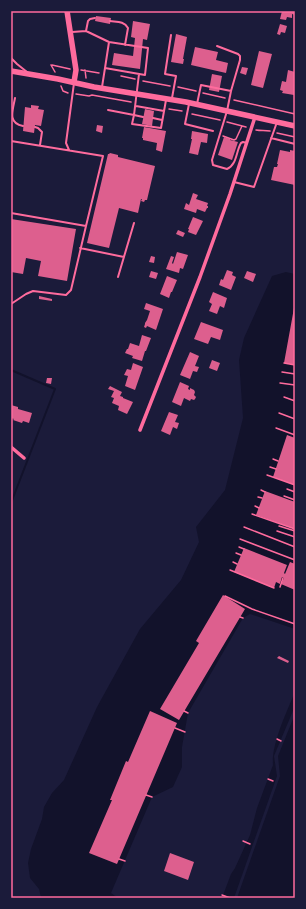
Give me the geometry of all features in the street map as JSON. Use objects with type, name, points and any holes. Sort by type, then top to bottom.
[{"type":"main road","points":[[67,11],[76,70],[74,82]]},
{"type":"main road","points":[[11,71],[197,104],[295,126]]},
{"type":"street","points":[[140,430],[200,277],[234,182],[255,117]]},
{"type":"street","points":[[11,446],[24,458]]},
{"type":"lane","points":[[86,31],[88,21],[95,18]]},
{"type":"lane","points":[[110,21],[122,23],[128,28],[126,45]]},
{"type":"lane","points":[[70,32],[86,31],[109,42],[148,48],[145,75],[105,68]]},
{"type":"lane","points":[[139,74],[132,124],[161,128],[164,111],[174,87],[176,76],[165,74],[171,35]]},
{"type":"lane","points":[[102,88],[109,42]]},
{"type":"lane","points":[[217,46],[238,54],[240,56],[240,60],[227,111],[212,160],[213,165],[227,169],[230,168],[234,163],[241,143],[247,143]]},
{"type":"lane","points":[[11,58],[28,72],[35,75]]},
{"type":"lane","points":[[69,150],[66,143],[74,82]]},
{"type":"lane","points":[[197,104],[201,85],[231,91]]},
{"type":"lane","points":[[15,98],[12,118],[14,122],[23,126]]},
{"type":"lane","points":[[190,103],[185,124],[213,131]]},
{"type":"lane","points":[[135,106],[164,111]]},
{"type":"lane","points":[[108,110],[143,117]]},
{"type":"lane","points":[[153,118],[162,120]]},
{"type":"lane","points":[[234,182],[254,187],[277,122]]},
{"type":"lane","points":[[34,127],[38,128],[42,132],[40,146]]},
{"type":"lane","points":[[271,138],[295,144]]},
{"type":"lane","points":[[11,141],[103,156],[70,290],[66,295],[33,291],[11,304]]},
{"type":"lane","points":[[11,213],[86,226]]},
{"type":"lane","points":[[118,277],[134,223]]},
{"type":"lane","points":[[80,248],[124,257]]},
{"type":"path","points":[[51,65],[105,74]]},
{"type":"path","points":[[120,76],[200,92],[295,114]]},
{"type":"path","points":[[220,135],[234,140],[236,139],[242,126]]},
{"type":"path","points":[[284,363],[295,365]]},
{"type":"path","points":[[282,372],[295,374]]},
{"type":"path","points":[[280,383],[295,385]]},
{"type":"path","points":[[284,397],[295,400]]},
{"type":"path","points":[[280,414],[295,419]]},
{"type":"path","points":[[276,428],[295,435]]},
{"type":"path","points":[[273,459],[278,461]]},
{"type":"path","points":[[270,467],[276,468]]},
{"type":"path","points":[[267,475],[295,485]]},
{"type":"path","points":[[287,489],[295,492]]},
{"type":"path","points":[[261,490],[265,492]]},
{"type":"path","points":[[284,496],[295,500]]},
{"type":"path","points":[[258,497],[262,498]]},
{"type":"path","points":[[255,506],[259,508]]},
{"type":"path","points":[[252,514],[295,530]]},
{"type":"path","points":[[279,526],[295,530]]},
{"type":"path","points":[[244,527],[295,547]]},
{"type":"path","points":[[277,531],[295,537]]},
{"type":"path","points":[[240,538],[295,560]]},
{"type":"path","points":[[239,547],[244,548]]},
{"type":"path","points":[[236,554],[241,555]]},
{"type":"path","points":[[233,562],[237,564]]},
{"type":"path","points":[[230,570],[274,588]]},
{"type":"path","points":[[280,587],[283,578]]},
{"type":"path","points":[[226,596],[252,609],[295,624]]},
{"type":"path","points":[[250,614],[252,609]]},
{"type":"path","points":[[184,711],[188,713]]},
{"type":"path","points":[[175,728],[185,732]]},
{"type":"path","points":[[277,739],[281,741]]},
{"type":"path","points":[[268,779],[273,781]]},
{"type":"path","points":[[146,795],[152,797]]},
{"type":"path","points":[[243,841],[250,844]]},
{"type":"path","points":[[119,859],[125,861]]},
{"type":"path","points":[[222,895],[230,898]]},
{"type":"shaded area","points":[[286,272],[295,274],[295,629],[250,614],[243,618],[188,713],[182,747],[182,767],[173,787],[152,797],[111,893],[118,898],[41,898],[39,889],[30,878],[28,863],[31,849],[42,819],[44,807],[52,793],[64,780],[97,707],[140,629],[181,580],[199,542],[196,527],[225,490],[243,418],[239,360],[244,338],[272,276]]},
{"type":"shaded area","points":[[295,692],[295,898],[222,898],[231,874],[250,835],[257,808],[273,765],[274,748],[277,738]]},
{"type":"pier","points":[[295,706],[295,714],[278,756],[280,776],[237,898],[234,898],[277,776],[274,756]]},
{"type":"building","points":[[282,11],[295,11],[295,15],[292,14],[292,18],[287,17],[286,20],[280,19]]},
{"type":"building","points":[[96,16],[111,18],[110,24],[95,21]]},
{"type":"building","points":[[133,21],[150,24],[147,40],[143,39],[140,69],[112,65],[114,53],[133,56],[135,38],[131,37]]},
{"type":"building","points":[[280,24],[287,26],[285,33],[281,32],[280,35],[277,34]]},
{"type":"building","points":[[176,34],[187,37],[183,64],[171,62]]},
{"type":"building","points":[[195,47],[218,52],[216,60],[228,63],[226,73],[191,65]]},
{"type":"building","points":[[259,51],[272,54],[263,88],[251,85]]},
{"type":"building","points":[[242,67],[248,68],[246,75],[240,73]]},
{"type":"building","points":[[288,70],[295,72],[294,95],[282,93],[283,91],[280,90],[282,81],[286,82]]},
{"type":"building","points":[[212,74],[222,76],[219,92],[209,90]]},
{"type":"building","points":[[31,105],[39,106],[38,109],[44,110],[41,126],[35,125],[34,133],[23,131],[25,107],[31,108]]},
{"type":"building","points":[[145,109],[154,111],[152,126],[142,124]]},
{"type":"building","points":[[97,125],[103,126],[102,133],[96,131]]},
{"type":"building","points":[[144,127],[166,131],[162,152],[156,150],[157,143],[143,140]]},
{"type":"building","points":[[192,131],[208,134],[207,143],[201,142],[198,155],[189,153]]},
{"type":"building","points":[[224,137],[238,142],[232,160],[218,155]]},
{"type":"building","points":[[280,150],[290,152],[290,150],[295,151],[295,185],[271,180],[274,167],[277,167],[278,164]]},
{"type":"building","points":[[108,154],[118,155],[118,157],[155,166],[147,200],[144,202],[141,201],[141,199],[138,213],[119,208],[109,248],[87,243]]},
{"type":"building","points":[[193,193],[198,195],[196,199],[208,203],[208,208],[205,212],[197,209],[196,213],[184,209],[186,203],[189,205]]},
{"type":"building","points":[[193,217],[203,221],[196,235],[188,232]]},
{"type":"building","points":[[11,219],[76,229],[67,281],[38,276],[41,261],[26,258],[23,274],[11,272]]},
{"type":"building","points":[[178,230],[185,233],[183,237],[176,234]]},
{"type":"building","points":[[177,252],[188,255],[183,269],[180,268],[179,273],[166,269],[171,256],[174,257],[173,264]]},
{"type":"building","points":[[151,256],[155,257],[154,263],[149,262]]},
{"type":"building","points":[[227,270],[233,272],[232,275],[236,277],[231,290],[219,285]]},
{"type":"building","points":[[151,271],[158,273],[156,279],[149,277]]},
{"type":"building","points":[[247,271],[256,274],[253,282],[244,278]]},
{"type":"building","points":[[167,276],[177,280],[169,298],[160,294]]},
{"type":"building","points":[[213,292],[227,298],[224,308],[220,306],[217,314],[209,311],[212,304],[209,302]]},
{"type":"building","points":[[39,296],[52,299],[52,301],[39,299]]},
{"type":"building","points":[[146,303],[163,309],[156,330],[147,326],[146,328],[144,327],[150,311],[144,309]]},
{"type":"building","points":[[295,308],[295,365],[284,363]]},
{"type":"building","points":[[201,322],[223,330],[220,340],[211,337],[208,344],[194,339]]},
{"type":"building","points":[[142,335],[151,338],[142,361],[132,358],[133,356],[125,353],[130,343],[139,346]]},
{"type":"building","points":[[190,352],[199,356],[195,366],[199,367],[197,372],[193,371],[190,379],[180,375]]},
{"type":"building","points":[[212,360],[220,363],[217,371],[209,368]]},
{"type":"building","points":[[133,363],[143,367],[135,390],[125,386],[128,376],[124,375],[127,369],[131,370]]},
{"type":"building","points":[[47,378],[52,378],[51,384],[46,383]]},
{"type":"building","points":[[180,382],[189,386],[188,389],[190,390],[190,388],[194,390],[194,395],[196,397],[194,400],[191,399],[190,401],[184,398],[181,406],[172,402]]},
{"type":"building","points":[[110,386],[122,392],[120,396],[133,402],[127,414],[118,410],[119,406],[112,403],[114,398],[111,397],[114,391],[108,389]]},
{"type":"building","points":[[11,405],[18,407],[18,409],[32,413],[29,423],[23,421],[22,423],[11,418]]},
{"type":"building","points":[[169,412],[178,415],[175,422],[179,423],[177,429],[173,427],[170,435],[161,431]]},
{"type":"building","points":[[287,435],[295,438],[295,485],[273,477]]},
{"type":"building","points":[[265,491],[295,502],[295,529],[256,515]]},
{"type":"building","points":[[244,548],[287,565],[285,574],[290,562],[295,564],[295,590],[281,584],[284,578],[282,577],[280,584],[276,582],[274,588],[234,572]]},
{"type":"building","points":[[223,595],[245,609],[179,720],[160,709],[199,643],[196,641]]},
{"type":"building","points":[[279,656],[289,661],[288,663],[277,658]]},
{"type":"building","points":[[150,711],[177,723],[117,864],[89,853],[112,800],[110,800],[126,761],[128,762]]},
{"type":"building","points":[[170,853],[194,862],[188,880],[164,871]]},
{"type":"waterway","points":[[11,370],[55,389],[11,503]]}]
